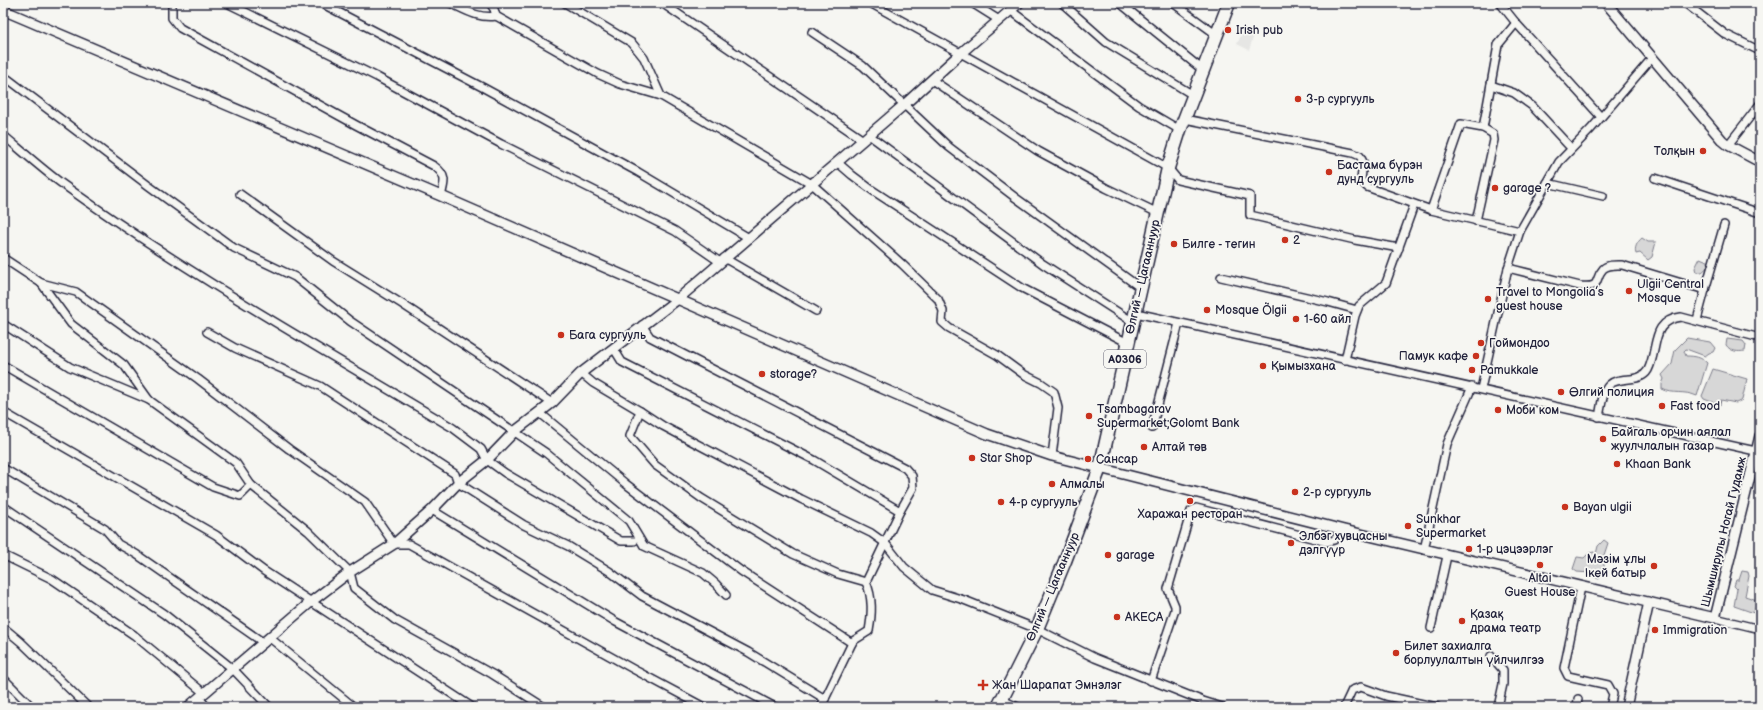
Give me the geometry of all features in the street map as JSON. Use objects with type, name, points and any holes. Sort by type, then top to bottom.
[{"type":"highway","name":"Өлгий — Цагааннуур","points":[[1000,703],[1037,629],[1065,561],[1100,468],[1128,343],[1142,289],[1168,168],[1193,94],[1204,71],[1229,3]]},
{"type":"street","points":[[172,3],[172,18],[180,28],[442,171],[444,179],[441,196]]},
{"type":"street","points":[[227,3],[377,77],[501,144],[675,231],[722,260],[816,311]]},
{"type":"street","points":[[321,3],[482,86],[631,168],[749,238]]},
{"type":"street","points":[[450,3],[483,17],[496,16],[598,74],[620,84],[661,96],[812,184],[902,264],[938,299],[943,311],[942,322],[948,328],[997,355],[1023,374],[1041,383],[1054,392],[1058,408],[1052,456]]},
{"type":"street","points":[[490,3],[496,16]]},
{"type":"street","points":[[565,3],[632,43],[639,49],[661,96]]},
{"type":"street","points":[[662,3],[866,138],[1043,264],[1135,317],[1178,323],[1480,388],[1599,417],[1758,452]]},
{"type":"street","points":[[870,3],[961,52],[1168,168],[1178,180],[1250,196],[1250,215],[1399,248]]},
{"type":"street","points":[[972,3],[999,20]]},
{"type":"street","points":[[188,707],[312,601],[350,572],[394,544],[432,510],[458,483],[487,460],[514,432],[552,403],[581,373],[678,299],[866,138],[932,80],[961,52],[1019,3]]},
{"type":"street","points":[[1062,3],[1106,42],[1193,94]]},
{"type":"street","points":[[1120,3],[1204,71]]},
{"type":"street","points":[[1173,3],[1217,35]]},
{"type":"street","points":[[1500,3],[1516,23],[1600,116]]},
{"type":"street","points":[[1606,3],[1728,145],[1760,162]]},
{"type":"street","points":[[1685,3],[1725,34],[1760,51]]},
{"type":"street","points":[[3,10],[441,196],[987,434],[1052,456],[1447,556],[1760,629]]},
{"type":"street","points":[[1010,10],[1139,106],[1182,124],[1353,153],[1360,156],[1363,162],[1361,180],[1367,188],[1431,210],[1520,231]]},
{"type":"street","points":[[1483,128],[1498,46],[1516,23]]},
{"type":"street","points":[[812,32],[863,66],[949,147],[1016,198],[1142,289]]},
{"type":"street","points":[[1480,388],[1508,268],[1520,231],[1559,162],[1591,129],[1600,116],[1652,58]]},
{"type":"street","points":[[8,79],[149,186],[234,248],[295,277],[350,321],[562,464],[629,521],[644,546],[703,573],[726,595]]},
{"type":"street","points":[[932,80],[1038,151],[1106,188],[1158,213]]},
{"type":"street","points":[[1491,85],[1514,93],[1532,106],[1571,148]]},
{"type":"street","points":[[1728,145],[1760,104]]},
{"type":"street","points":[[1431,210],[1461,124],[1483,128],[1493,134],[1494,140],[1476,221]]},
{"type":"street","points":[[3,135],[60,182],[173,259],[247,306],[453,428],[481,449],[487,460],[505,473],[621,541],[634,541]]},
{"type":"street","points":[[837,162],[872,190],[1022,288],[1128,343]]},
{"type":"street","points":[[1655,178],[1760,213]]},
{"type":"street","points":[[1547,182],[1603,196]]},
{"type":"street","points":[[240,194],[333,261],[414,312],[552,403]]},
{"type":"street","points":[[1345,360],[1357,310],[1367,298],[1386,282],[1414,205]]},
{"type":"street","points":[[1696,320],[1724,225]]},
{"type":"street","points":[[3,258],[41,283],[76,292],[198,378],[289,449],[365,502],[394,544]]},
{"type":"street","points":[[1508,268],[1580,286],[1590,287],[1596,284],[1603,269],[1611,265],[1622,265],[1706,290]]},
{"type":"street","points":[[1221,277],[1357,310]]},
{"type":"street","points":[[41,283],[71,324],[124,365],[149,400]]},
{"type":"street","points":[[1599,417],[1605,391],[1608,385],[1614,381],[1642,376],[1648,370],[1660,328],[1671,318],[1681,317],[1696,320],[1760,338]]},
{"type":"street","points":[[1152,428],[1178,323]]},
{"type":"street","points":[[3,324],[70,367],[149,400],[236,463],[251,485],[308,531],[350,572],[354,588],[395,620],[492,674],[544,707]]},
{"type":"street","points":[[642,325],[650,337],[905,468],[912,476],[913,488],[900,511],[866,582]]},
{"type":"street","points":[[207,332],[235,348],[320,386],[455,474],[458,483],[524,525],[568,546],[609,571],[642,596],[748,652],[825,699]]},
{"type":"street","points":[[614,349],[622,362],[814,460],[900,511]]},
{"type":"street","points":[[3,365],[213,487],[240,496],[251,485]]},
{"type":"street","points":[[581,373],[593,383],[663,426],[801,499],[871,533],[885,543],[904,567],[932,590],[964,600],[1037,629],[1096,658],[1151,681],[1222,707]]},
{"type":"street","points":[[1424,550],[1447,444],[1472,387]]},
{"type":"street","points":[[640,411],[630,436],[655,465],[701,498],[793,554],[838,574],[866,582],[870,590],[872,611],[869,631],[852,643],[821,707]]},
{"type":"street","points":[[3,412],[216,535],[264,571],[472,707]]},
{"type":"street","points":[[540,413],[626,484],[741,571],[852,643]]},
{"type":"street","name":"Шымширулы Ногай Гудамж","points":[[1715,618],[1758,452],[1760,436]]},
{"type":"street","points":[[3,468],[105,530],[118,544],[136,554],[267,640],[354,707]]},
{"type":"street","points":[[3,506],[164,614],[233,669],[269,707]]},
{"type":"street","points":[[1151,681],[1175,610],[1175,606],[1168,589],[1191,511],[1196,508],[1327,542],[1334,540],[1344,530]]},
{"type":"street","points":[[432,510],[616,622],[775,707]]},
{"type":"street","points":[[394,544],[409,544],[704,707]]},
{"type":"street","points":[[3,555],[52,579],[134,635],[202,696],[207,707]]},
{"type":"street","points":[[1431,628],[1447,556]]},
{"type":"street","points":[[1581,587],[1564,668],[1568,676],[1608,685],[1613,694],[1610,707]]},
{"type":"street","points":[[1626,707],[1649,602]]},
{"type":"street","points":[[3,627],[21,642],[88,707]]},
{"type":"street","points":[[1490,656],[1503,670],[1503,684],[1498,707]]},
{"type":"street","points":[[3,678],[32,707]]},
{"type":"street","points":[[1344,707],[1352,690],[1361,687],[1386,696],[1437,707]]},
{"type":"street","points":[[1000,703],[1018,707]]},
{"type":"shaded area","points":[[1243,31],[1254,35],[1249,50],[1237,44]]},
{"type":"shaded area","points":[[1642,238],[1648,242],[1656,242],[1652,257],[1648,260],[1640,253],[1636,254],[1636,245]]},
{"type":"shaded area","points":[[1700,258],[1710,262],[1703,271],[1696,272],[1695,268]]},
{"type":"shaded area","points":[[1687,338],[1710,342],[1715,348],[1713,352],[1705,356],[1686,349],[1684,351],[1686,356],[1698,357],[1707,363],[1697,396],[1662,389],[1664,379],[1662,375],[1672,364],[1675,350]]},
{"type":"shaded area","points":[[1727,339],[1743,341],[1746,345],[1745,351],[1730,349],[1726,345]]},
{"type":"shaded area","points":[[1713,369],[1747,379],[1742,400],[1736,403],[1721,400],[1720,405],[1704,399],[1702,396]]},
{"type":"shaded area","points":[[1604,540],[1608,543],[1604,555],[1604,567],[1599,579],[1594,577],[1591,573],[1577,572],[1573,569],[1577,557],[1584,558],[1589,553],[1594,552],[1596,554],[1598,546]]},
{"type":"shaded area","points":[[1742,571],[1748,572],[1749,576],[1745,596],[1757,600],[1754,613],[1734,606],[1737,589],[1734,586],[1736,580],[1739,580]]},
{"type":"place","name":"Irish pub","points":[[1228,30]]},
{"type":"place","name":"3-р сургууль","points":[[1298,99]]},
{"type":"place","name":"Толқын","points":[[1703,151]]},
{"type":"place","name":"Бастама бүрэн дунд сургууль","points":[[1329,172]]},
{"type":"place","name":"garage ?","points":[[1495,188]]},
{"type":"place","name":"2","points":[[1285,240]]},
{"type":"place","name":"Билге - тегин","points":[[1174,244]]},
{"type":"place","name":"Ulgii Central Mosque","points":[[1629,291]]},
{"type":"place","name":"Travel to Mongolia’s guest house","points":[[1488,299]]},
{"type":"place","name":"Mosque Ölgii","points":[[1207,310]]},
{"type":"place","name":"1-60 айл","points":[[1296,319]]},
{"type":"place","name":"Бага сургууль","points":[[561,335]]},
{"type":"place","name":"Гоймондоо","points":[[1481,343]]},
{"type":"place","name":"Памук кафе","points":[[1476,356]]},
{"type":"place","name":"Қымызхана","points":[[1263,366]]},
{"type":"place","name":"Pamukkale","points":[[1472,370]]},
{"type":"place","name":"storage?","points":[[762,374]]},
{"type":"place","name":"Өлгий полиция","points":[[1561,392]]},
{"type":"place","name":"Fast food","points":[[1662,406]]},
{"type":"place","name":"Моби ком","points":[[1498,410]]},
{"type":"place","name":"Tsambagarav Supermarket;Golomt Bank","points":[[1089,416]]},
{"type":"place","name":"Байгаль орчин аялал жуулчлалын газар","points":[[1603,439]]},
{"type":"place","name":"Алтай төв","points":[[1144,447]]},
{"type":"place","name":"Star Shop","points":[[972,458]]},
{"type":"place","name":"Сансар","points":[[1088,459]]},
{"type":"place","name":"Khaan Bank","points":[[1617,464]]},
{"type":"place","name":"Алмалы","points":[[1052,484]]},
{"type":"place","name":"2-р сургууль","points":[[1295,492]]},
{"type":"place","name":"Харажан ресторан","points":[[1190,501]]},
{"type":"place","name":"4-р сургууль","points":[[1001,502]]},
{"type":"place","name":"Bayan ulgii","points":[[1565,507]]},
{"type":"place","name":"Sunkhar Supermarket","points":[[1408,526]]},
{"type":"place","name":"Элбэг хувцасны дэлгүүр","points":[[1291,543]]},
{"type":"place","name":"1-р цэцээрлэг","points":[[1469,549]]},
{"type":"place","name":"garage","points":[[1108,555]]},
{"type":"place","name":"Altai Guest House","points":[[1540,565]]},
{"type":"place","name":"Мәзім ұлы Ікей батыр","points":[[1654,566]]},
{"type":"place","name":"АКЕСА","points":[[1117,617]]},
{"type":"place","name":"Қазақ драма театр","points":[[1462,621]]},
{"type":"place","name":"Immigration","points":[[1655,630]]},
{"type":"place","name":"Билет захиалга борлуулалтын үйлчилгээ","points":[[1396,653]]},
{"type":"place","name":"Жан Шарапат Эмнэлэг","points":[[983,685]]}]
